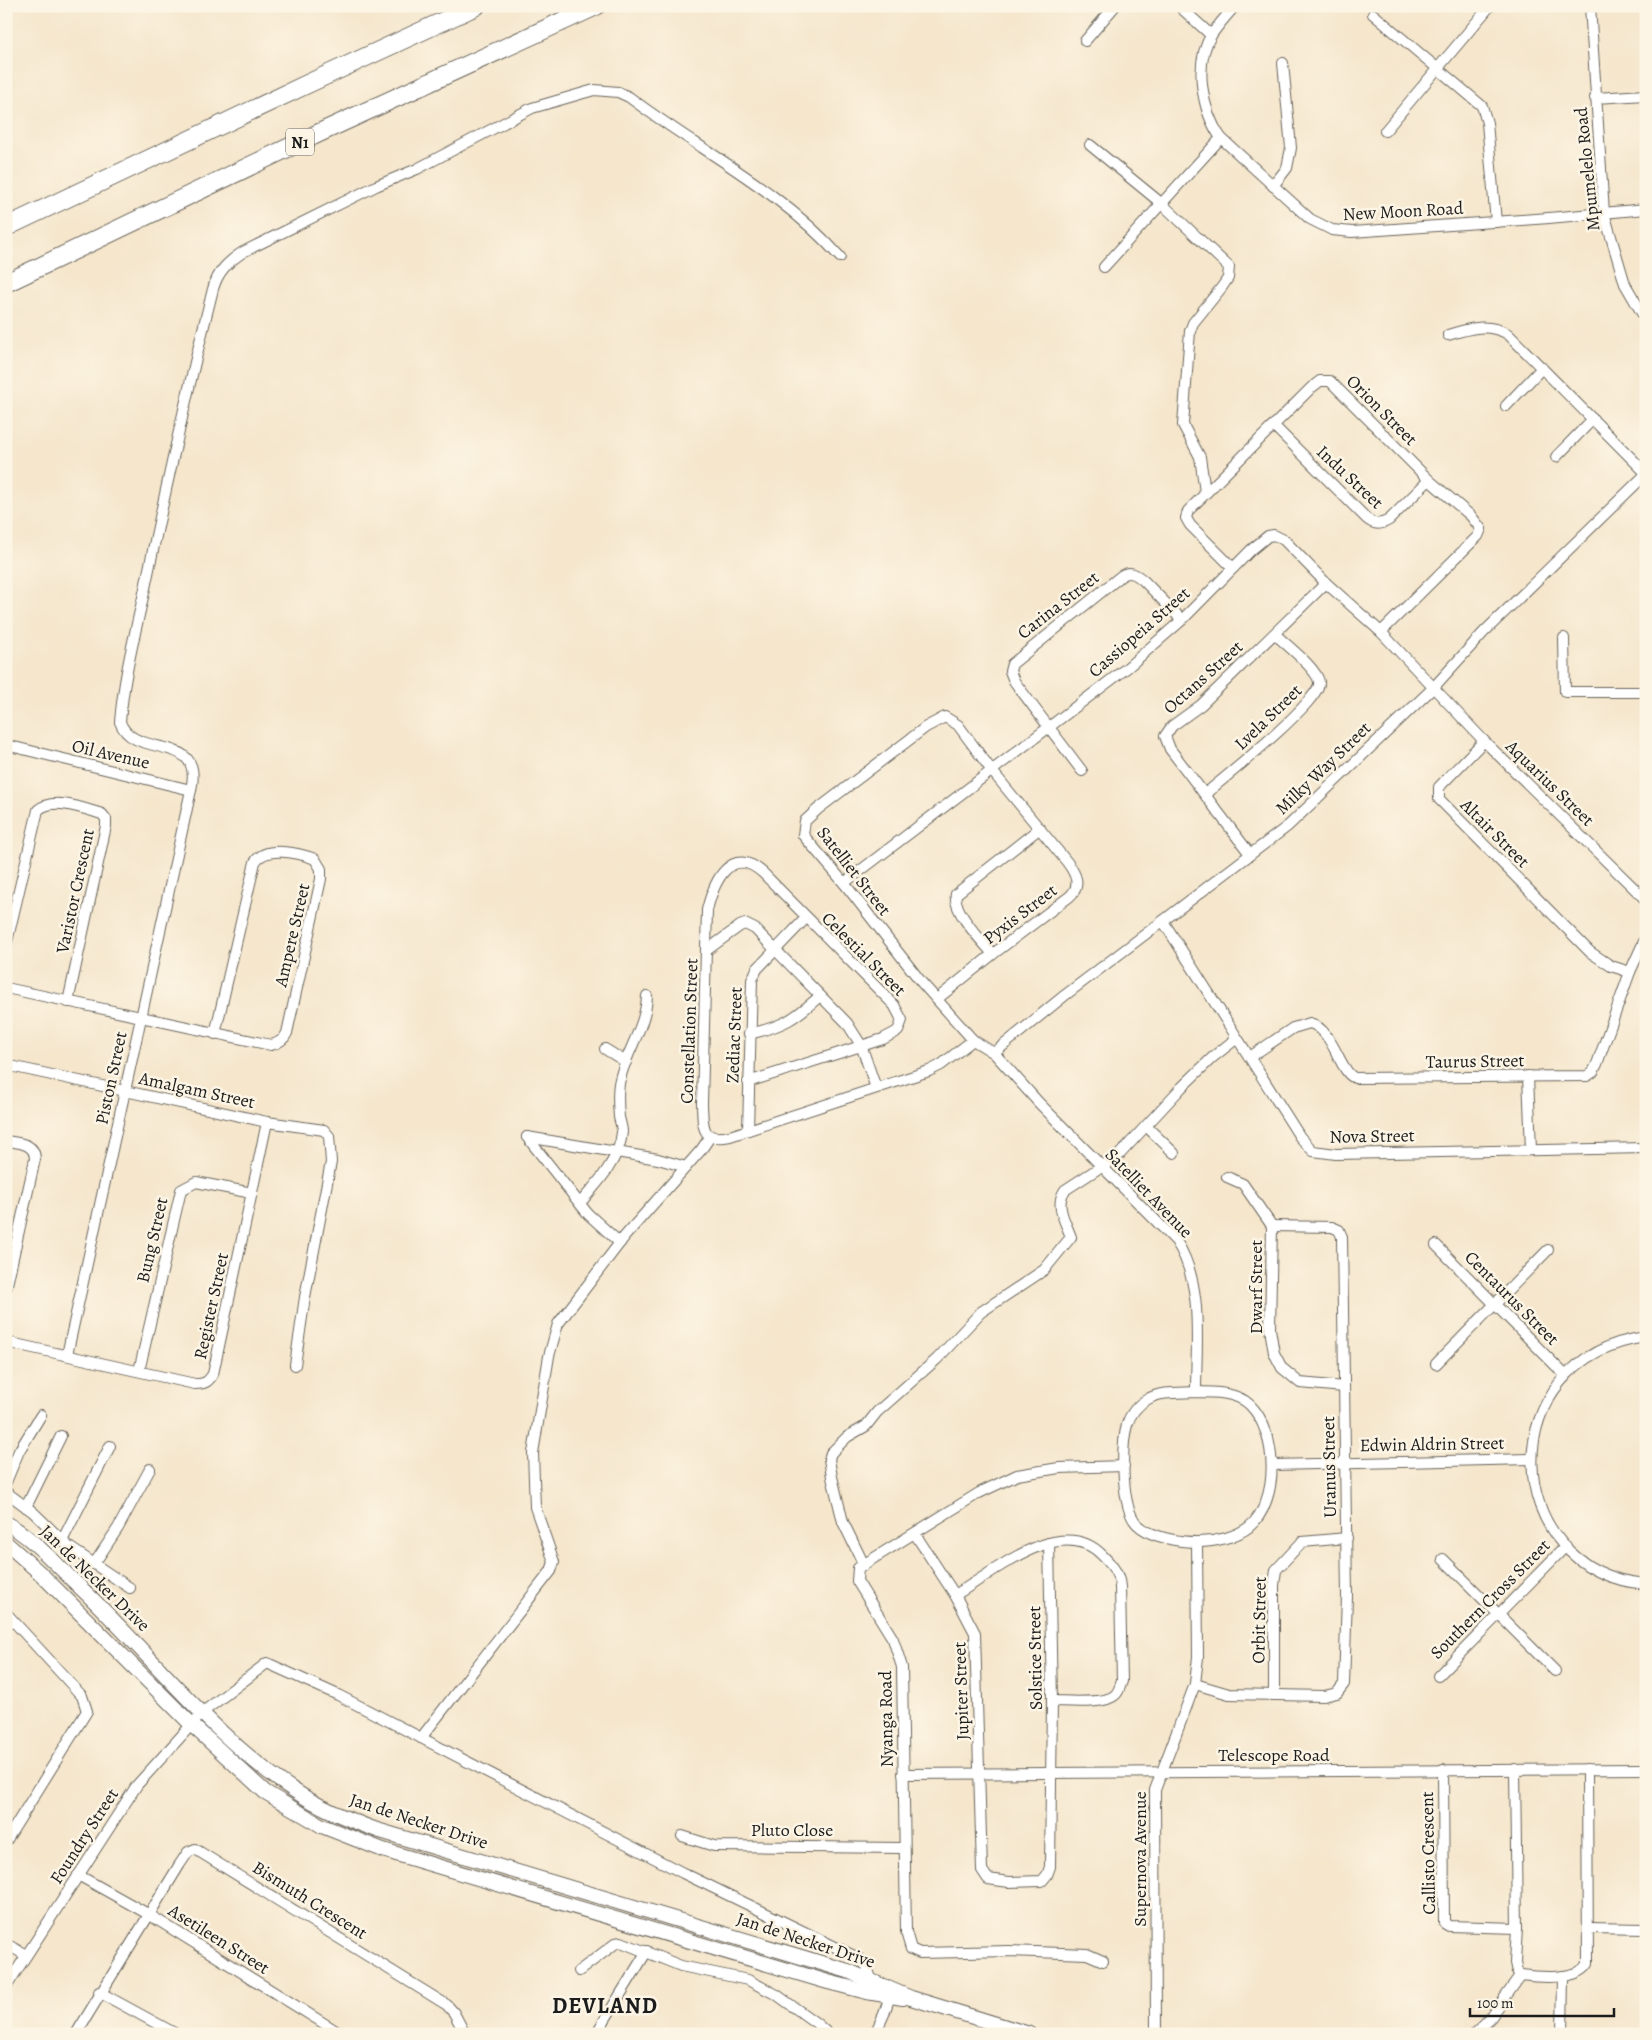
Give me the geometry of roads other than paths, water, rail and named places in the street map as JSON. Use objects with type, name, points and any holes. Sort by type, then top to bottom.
[{"type":"highway","points":[[6,227],[476,6]]},
{"type":"highway","name":"N1","points":[[6,283],[319,134],[596,6]]},
{"type":"main road","name":"Jan de Necker Drive","points":[[6,1523],[43,1552],[114,1619],[203,1712],[258,1764],[294,1791],[355,1822],[871,1979],[891,1993]]},
{"type":"main road","name":"Jan de Necker Drive","points":[[6,1543],[40,1573],[192,1724],[265,1792],[322,1826],[383,1850],[828,1982],[911,1998],[1029,2034]]},
{"type":"street","points":[[1085,41],[1115,6]]},
{"type":"street","points":[[1179,6],[1212,34]]},
{"type":"street","name":"New Moon Road","points":[[1235,6],[1212,34],[1204,57],[1203,87],[1207,110],[1221,138],[1317,224],[1341,232],[1496,222],[1646,209]]},
{"type":"street","points":[[1385,131],[1490,6]]},
{"type":"street","name":"Mpumelelo Road","points":[[1590,6],[1604,213],[1616,260],[1625,284],[1646,320]]},
{"type":"street","points":[[1373,14],[1476,100],[1484,111],[1496,222]]},
{"type":"street","points":[[1273,186],[1287,168],[1291,148],[1283,63]]},
{"type":"street","points":[[191,790],[192,769],[187,758],[176,751],[130,738],[120,722],[120,710],[179,425],[213,289],[223,268],[243,252],[417,169],[532,108],[571,95],[601,89],[618,92],[629,97],[782,202],[810,224],[840,256]]},
{"type":"street","points":[[1595,98],[1646,95]]},
{"type":"street","points":[[1104,267],[1221,138]]},
{"type":"street","points":[[1090,145],[1161,203],[1230,268],[1228,278],[1192,326],[1183,411],[1186,434],[1200,457],[1206,492]]},
{"type":"street","points":[[1448,334],[1469,328],[1494,327],[1517,341],[1646,473]]},
{"type":"street","points":[[1506,406],[1542,368]]},
{"type":"street","name":"Orion Street","points":[[1233,568],[1188,522],[1188,511],[1318,382],[1330,381],[1429,480],[1480,526],[1481,532],[1381,632]]},
{"type":"street","points":[[1556,457],[1592,419]]},
{"type":"street","name":"Indu Street","points":[[1273,425],[1367,519],[1374,523],[1381,524],[1389,520],[1429,480]]},
{"type":"street","name":"Milky Way Street","points":[[994,1053],[1064,996],[1288,826],[1433,688],[1484,632],[1646,473]]},
{"type":"street","name":"Cassiopeia Street","points":[[844,883],[1128,667],[1182,620],[1264,539],[1274,534],[1284,540],[1326,583],[1381,632],[1433,688]]},
{"type":"street","name":"Carina Street","points":[[1048,727],[1011,676],[1012,664],[1024,652],[1121,576],[1128,573],[1140,578],[1182,620]]},
{"type":"street","name":"Octans Street","points":[[1250,854],[1165,742],[1166,734],[1172,726],[1201,705],[1326,583]]},
{"type":"street","name":"Lvela Street","points":[[1205,794],[1263,746],[1313,697],[1319,688],[1319,681],[1311,669],[1275,634]]},
{"type":"street","points":[[1564,638],[1564,692],[1646,692]]},
{"type":"street","name":"Aquarius Street","points":[[1433,688],[1484,741],[1646,900]]},
{"type":"street","name":"Satelliet Street","points":[[992,771],[954,721],[942,717],[926,727],[805,821],[802,831],[806,840],[844,883],[916,976],[973,1040],[994,1053]]},
{"type":"street","points":[[1048,727],[1082,771]]},
{"type":"street","name":"Altair Street","points":[[1484,741],[1439,787],[1439,800],[1598,959],[1611,966],[1630,972]]},
{"type":"street","name":"Oil Avenue","points":[[6,745],[191,790]]},
{"type":"street","name":"Pyxis Street","points":[[937,1000],[993,954],[1069,898],[1075,890],[1075,873],[992,771]]},
{"type":"street","name":"Piston Street","points":[[67,1355],[191,790]]},
{"type":"street","name":"Varistor Crescent","points":[[6,946],[38,810],[46,805],[56,804],[102,814],[106,819],[106,826],[68,1002]]},
{"type":"street","points":[[993,954],[959,911],[955,901],[956,894],[1040,828]]},
{"type":"street","name":"Ampere Street","points":[[6,988],[215,1034],[271,1045],[280,1042],[286,1036],[321,879],[321,869],[315,859],[270,851],[263,854],[255,862],[215,1034]]},
{"type":"street","name":"Celestial Street","points":[[708,950],[707,910],[714,887],[727,869],[740,862],[748,862],[755,866],[894,1005],[902,1016],[902,1025],[898,1031],[884,1039],[861,1045]]},
{"type":"street","name":"Celestial Street","points":[[776,950],[806,918]]},
{"type":"street","name":"Nova Street","points":[[1164,920],[1300,1137],[1313,1151],[1336,1154],[1646,1148]]},
{"type":"street","name":"Constellation Street","points":[[710,1137],[703,1128],[702,1104],[708,950],[735,929],[745,924],[755,929],[847,1023],[861,1045],[876,1088]]},
{"type":"street","name":"Taurus Street","points":[[1250,1058],[1293,1028],[1308,1023],[1321,1029],[1352,1078],[1584,1077],[1593,1072],[1609,1035],[1630,972],[1646,937]]},
{"type":"street","name":"Zediac Street","points":[[748,1130],[749,1034],[752,980],[757,969],[776,950]]},
{"type":"street","points":[[580,1203],[604,1174],[616,1152],[622,1131],[618,1090],[626,1062],[635,1043],[647,996]]},
{"type":"street","points":[[749,1034],[793,1020],[820,996]]},
{"type":"street","points":[[1124,1466],[1059,1468],[1017,1475],[979,1493],[864,1565],[843,1522],[829,1459],[831,1453],[847,1437],[866,1426],[877,1412],[937,1360],[981,1312],[1044,1270],[1071,1237],[1061,1212],[1062,1193],[1119,1155],[1213,1057],[1237,1038]]},
{"type":"street","points":[[871,1979],[867,1966],[858,1958],[683,1873],[421,1738],[551,1571],[554,1562],[535,1507],[533,1462],[553,1339],[558,1324],[620,1243],[710,1137],[721,1138],[748,1130],[929,1072],[973,1040]]},
{"type":"street","points":[[748,1082],[861,1045]]},
{"type":"street","points":[[604,1049],[626,1062]]},
{"type":"street","name":"Satelliet Avenue","points":[[994,1053],[1100,1166],[1176,1241],[1188,1261],[1194,1284],[1196,1392]]},
{"type":"street","name":"Amalgam Street","points":[[6,1065],[267,1122],[324,1130],[331,1141],[331,1162],[305,1297],[295,1365]]},
{"type":"street","points":[[1528,1076],[1530,1150]]},
{"type":"street","name":"Register Street","points":[[6,1342],[195,1384],[203,1384],[209,1380],[213,1374],[267,1122]]},
{"type":"street","points":[[1146,1126],[1174,1153]]},
{"type":"street","points":[[620,1243],[588,1214],[527,1137],[658,1159],[686,1167]]},
{"type":"street","points":[[6,1141],[30,1147],[35,1155],[6,1289]]},
{"type":"street","points":[[1228,1177],[1243,1184],[1272,1226]]},
{"type":"street","name":"Bung Street","points":[[139,1371],[177,1199],[181,1190],[196,1182],[252,1193]]},
{"type":"street","name":"Uranus Street","points":[[1195,1684],[1229,1694],[1324,1696],[1337,1693],[1343,1687],[1347,1644],[1344,1304],[1341,1234],[1332,1227],[1272,1226]]},
{"type":"street","name":"Dwarf Street","points":[[1272,1226],[1270,1329],[1274,1354],[1282,1368],[1300,1383],[1344,1387]]},
{"type":"street","name":"Centaurus Street","points":[[1436,1244],[1565,1375]]},
{"type":"street","points":[[1436,1364],[1548,1250]]},
{"type":"street","points":[[1646,1336],[1627,1339],[1604,1347],[1583,1359],[1565,1375],[1551,1393],[1540,1414],[1534,1436],[1532,1459],[1533,1478],[1544,1514],[1566,1546],[1585,1563],[1608,1575],[1632,1583],[1646,1584]]},
{"type":"street","points":[[1196,1392],[1233,1396],[1250,1405],[1262,1422],[1272,1465],[1265,1504],[1250,1526],[1232,1536],[1197,1542],[1168,1538],[1138,1525],[1128,1508],[1124,1466],[1127,1424],[1136,1409],[1151,1396],[1196,1392]]},
{"type":"street","points":[[6,1482],[19,1451],[41,1415]]},
{"type":"street","points":[[26,1507],[61,1436]]},
{"type":"street","points":[[62,1541],[110,1446]]},
{"type":"street","name":"Edwin Aldrin Street","points":[[1272,1465],[1532,1459]]},
{"type":"street","points":[[94,1564],[118,1528],[150,1469]]},
{"type":"street","points":[[6,1492],[26,1507],[62,1541],[130,1588]]},
{"type":"street","name":"Jupiter Street","points":[[915,1534],[955,1595],[975,1633],[982,1873],[994,1881],[1030,1883],[1042,1881],[1048,1875],[1050,1867],[1052,1773]]},
{"type":"street","name":"Orbit Street","points":[[1274,1694],[1274,1585],[1276,1570],[1302,1542],[1346,1538]]},
{"type":"street","points":[[955,1595],[1028,1550],[1049,1543],[1070,1540],[1088,1543],[1118,1573],[1122,1681],[1115,1696],[1097,1701],[1052,1701]]},
{"type":"street","name":"Supernova Avenue","points":[[1156,2034],[1155,1790],[1160,1772],[1195,1684],[1198,1657],[1197,1542]]},
{"type":"street","name":"Solstice Street","points":[[1049,1543],[1052,1773]]},
{"type":"street","name":"Southern Cross Street","points":[[1438,1676],[1566,1546]]},
{"type":"street","points":[[1443,1559],[1555,1670]]},
{"type":"street","name":"Nyanga Road","points":[[864,1565],[857,1571],[857,1581],[893,1639],[902,1667],[907,1941],[913,1951],[1086,1954],[1102,1961]]},
{"type":"street","points":[[6,1613],[82,1696],[87,1708],[85,1715],[6,1841]]},
{"type":"street","name":"Foundry Street","points":[[6,1987],[137,1785],[203,1712],[267,1663],[338,1695],[421,1738]]},
{"type":"street","name":"Callisto Crescent","points":[[1443,1769],[1444,1922],[1449,1926],[1517,1928]]},
{"type":"street","points":[[1515,1769],[1516,1969],[1521,1975],[1563,1976],[1583,1971],[1588,1964],[1587,1769]]},
{"type":"street","name":"Telescope Road","points":[[903,1774],[1646,1769]]},
{"type":"street","name":"Pluto Close","points":[[682,1836],[714,1846],[904,1848]]},
{"type":"street","name":"Bismuth Crescent","points":[[76,2034],[99,1992],[148,1914],[187,1853],[194,1849],[448,2005],[465,2034]]},
{"type":"street","name":"Asetileen Street","points":[[78,1875],[148,1914],[341,2034]]},
{"type":"street","points":[[1588,1928],[1646,1929]]},
{"type":"street","points":[[579,1971],[616,1943],[621,1942],[681,1966],[748,1980],[776,1995],[816,2023],[828,2034]]},
{"type":"street","points":[[6,1944],[26,1955]]},
{"type":"street","points":[[596,2034],[647,1951]]},
{"type":"street","points":[[1474,2034],[1491,2017],[1521,1975]]},
{"type":"street","points":[[1562,2034],[1563,1976]]},
{"type":"street","points":[[99,1992],[176,2034]]},
{"type":"street","points":[[875,2034],[891,1993]]},
{"type":"district","name":"DEVLAND","points":[[605,2005]]}]
